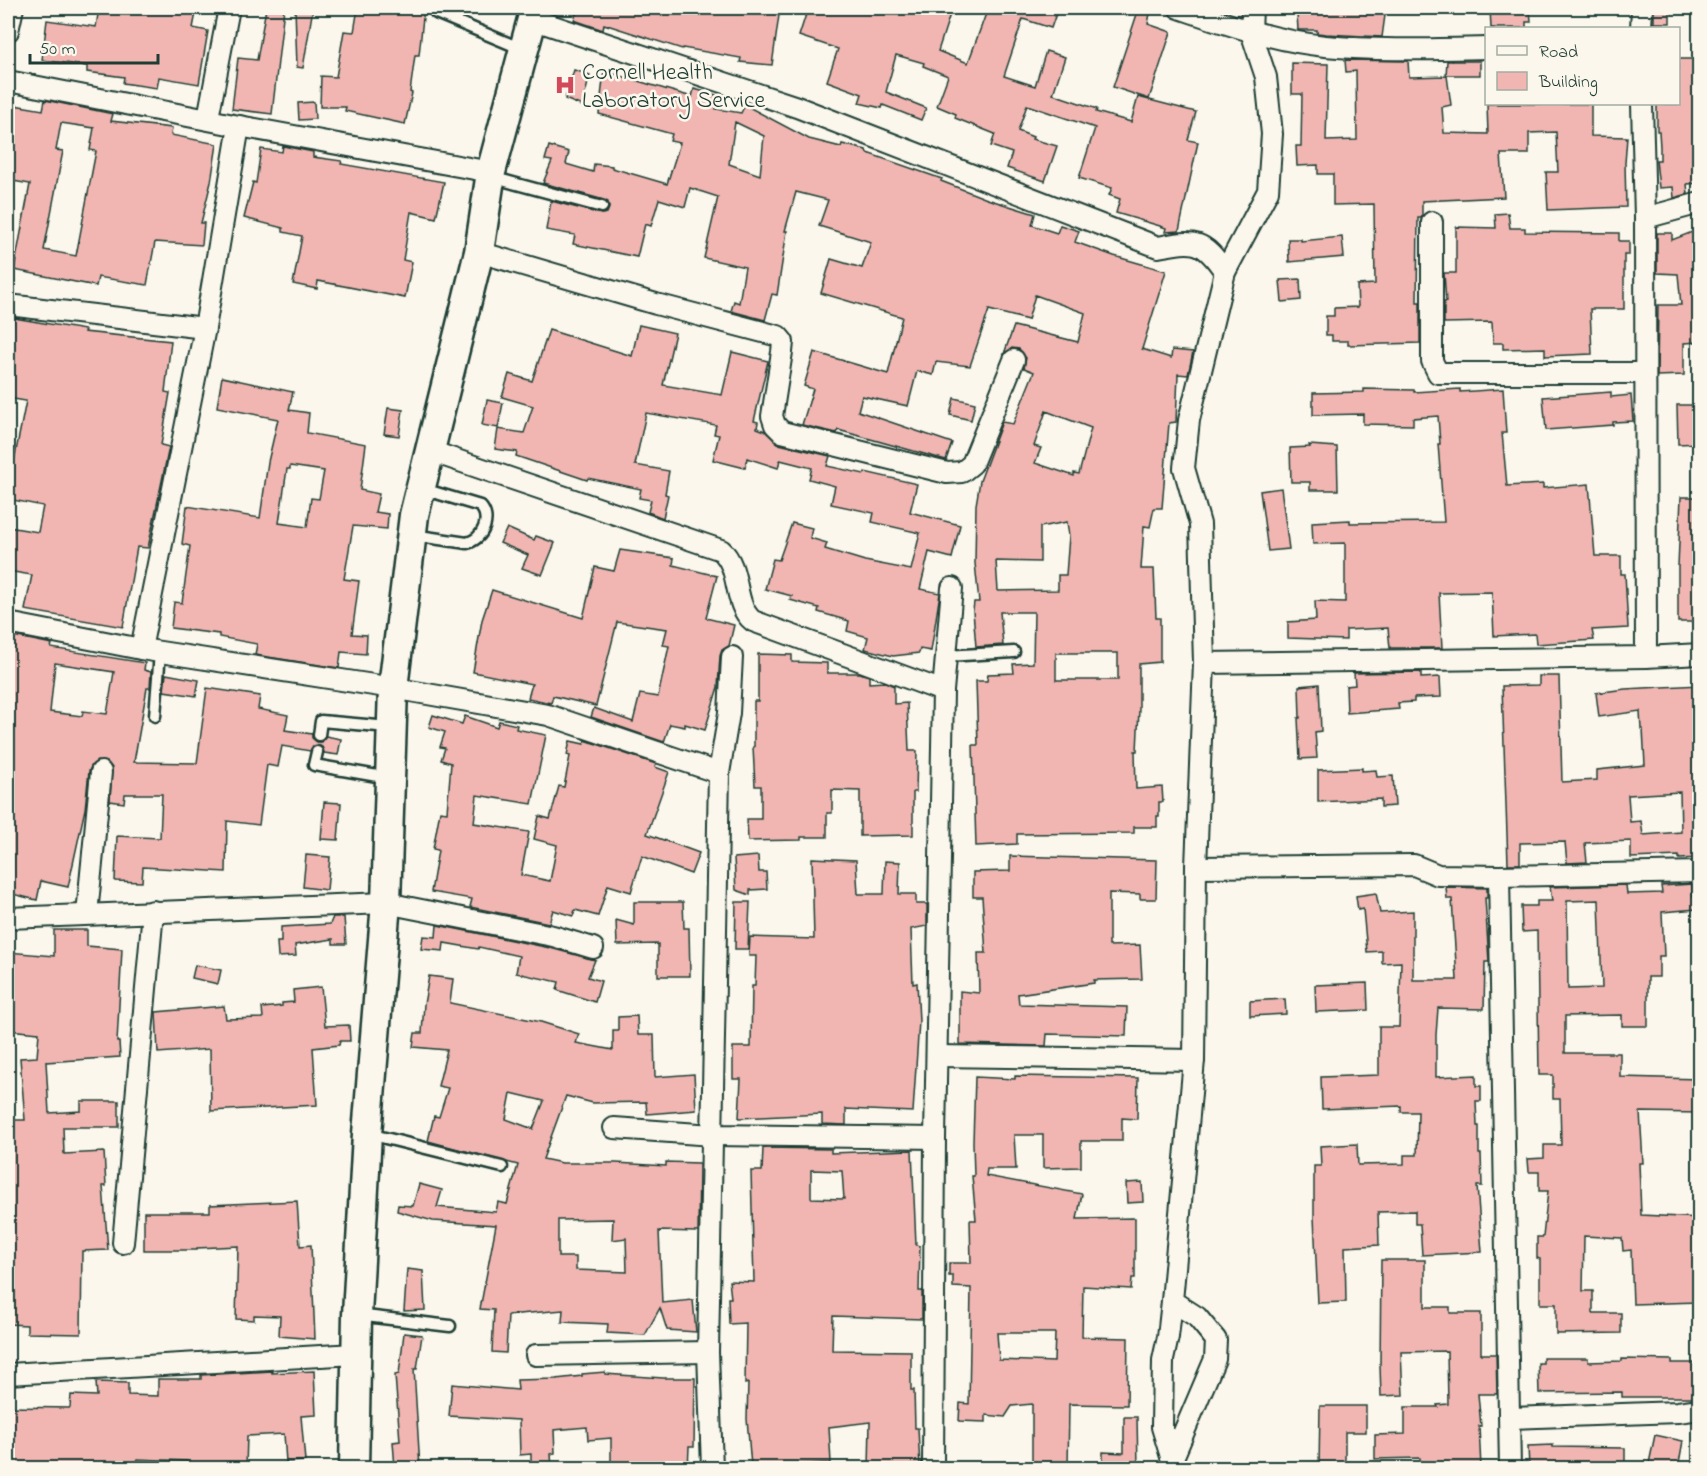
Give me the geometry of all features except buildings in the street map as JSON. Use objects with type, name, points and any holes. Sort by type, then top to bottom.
[{"type":"main road","points":[[354,1468],[355,1354],[367,1134],[386,903],[393,688],[420,489],[479,252],[491,174],[533,14]]},
{"type":"street","points":[[8,31],[13,8]]},
{"type":"street","points":[[208,118],[229,8]]},
{"type":"street","points":[[1179,8],[1251,32],[1324,46],[1384,49],[1485,48]]},
{"type":"street","points":[[1172,1464],[1162,1427],[1163,1360],[1172,1301],[1194,1060],[1196,867],[1204,663],[1200,524],[1184,468],[1189,420],[1225,272],[1268,191],[1272,134],[1266,77],[1251,32],[1252,8]]},
{"type":"street","points":[[1641,27],[1642,8]]},
{"type":"street","points":[[533,14],[797,107],[1158,247],[1177,243],[1198,243],[1213,254],[1225,272]]},
{"type":"street","points":[[8,81],[491,174]]},
{"type":"street","points":[[1642,105],[1645,218],[1646,657]]},
{"type":"street","points":[[141,649],[206,328],[239,126]]},
{"type":"street","points":[[1645,218],[1700,203]]},
{"type":"street","points":[[1432,222],[1432,361],[1438,373],[1645,373]]},
{"type":"street","points":[[479,252],[656,304],[778,336],[783,342],[772,416],[775,425],[782,432],[947,473],[962,472],[972,464],[1014,360]]},
{"type":"street","points":[[8,305],[206,328]]},
{"type":"street","points":[[430,451],[721,550],[733,566],[744,615],[753,621],[943,691]]},
{"type":"street","points":[[933,1468],[935,1138],[943,691],[952,588]]},
{"type":"street","points":[[8,623],[141,649],[393,688],[548,715],[719,773]]},
{"type":"street","points":[[1204,663],[1646,657],[1700,654]]},
{"type":"street","points":[[712,1468],[708,1352],[719,773],[729,712],[732,657]]},
{"type":"street","points":[[87,914],[101,772]]},
{"type":"street","points":[[1196,867],[1414,865],[1437,874],[1499,876],[1700,872]]},
{"type":"street","points":[[1499,876],[1510,1468]]},
{"type":"street","points":[[8,918],[386,903],[553,936],[593,948]]},
{"type":"street","points":[[123,1243],[153,911]]},
{"type":"street","points":[[937,1056],[1194,1060]]},
{"type":"street","points":[[614,1128],[713,1135],[935,1138]]},
{"type":"street","points":[[1172,1301],[1197,1317],[1216,1340],[1215,1359],[1172,1464]]},
{"type":"street","points":[[536,1355],[708,1352]]},
{"type":"street","points":[[8,1374],[355,1354]]},
{"type":"street","points":[[1510,1418],[1666,1413],[1700,1409]]},
{"type":"lane","points":[[436,13],[524,50]]},
{"type":"lane","points":[[491,174],[602,207]]},
{"type":"lane","points":[[412,535],[467,543],[480,537],[487,518],[480,506],[420,489]]},
{"type":"lane","points":[[155,716],[160,652]]},
{"type":"lane","points":[[946,656],[1014,652]]},
{"type":"lane","points":[[319,735],[321,721],[393,727]]},
{"type":"lane","points":[[317,752],[314,765],[390,778]]},
{"type":"lane","points":[[367,1134],[502,1167]]},
{"type":"lane","points":[[357,1315],[450,1326]]},
{"type":"place","name":"Cornell Health Laboratory Service","points":[[565,85]]}]
